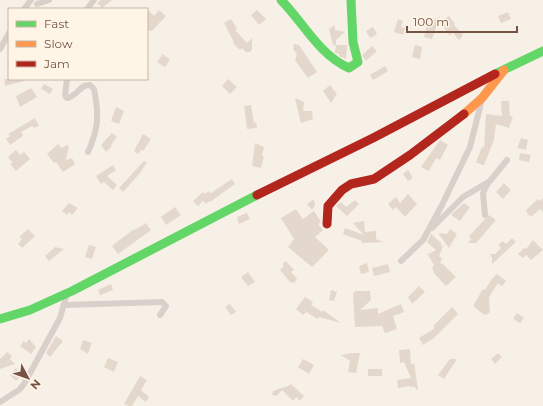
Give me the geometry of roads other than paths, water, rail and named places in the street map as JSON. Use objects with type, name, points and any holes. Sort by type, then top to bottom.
[{"type":"street","points":[[25,8],[31,0]]},
{"type":"street","points":[[37,4],[48,0]]},
{"type":"street","points":[[88,8],[94,0]]},
{"type":"street","points":[[281,0],[299,19],[323,50],[338,64],[349,68],[358,62],[354,42],[352,0]]},
{"type":"street","points":[[0,49],[8,35]]},
{"type":"street","points":[[0,319],[30,310],[67,293],[234,206],[373,138],[506,68],[543,51]]},
{"type":"street","points":[[327,224],[328,206],[342,190],[351,184],[374,179],[456,121],[482,98],[506,68]]},
{"type":"street","points":[[67,80],[65,95],[67,98],[71,98],[85,85],[90,85],[94,89],[98,122],[95,136],[88,152]]},
{"type":"street","points":[[401,261],[419,244],[429,230],[470,147],[482,98]]},
{"type":"street","points":[[429,230],[463,197],[488,183],[496,176],[507,160]]},
{"type":"street","points":[[485,215],[483,193],[488,183]]},
{"type":"street","points":[[0,402],[15,393],[24,384],[60,318],[67,293]]},
{"type":"street","points":[[64,304],[84,306],[97,303],[162,302],[166,306],[160,315]]}]
